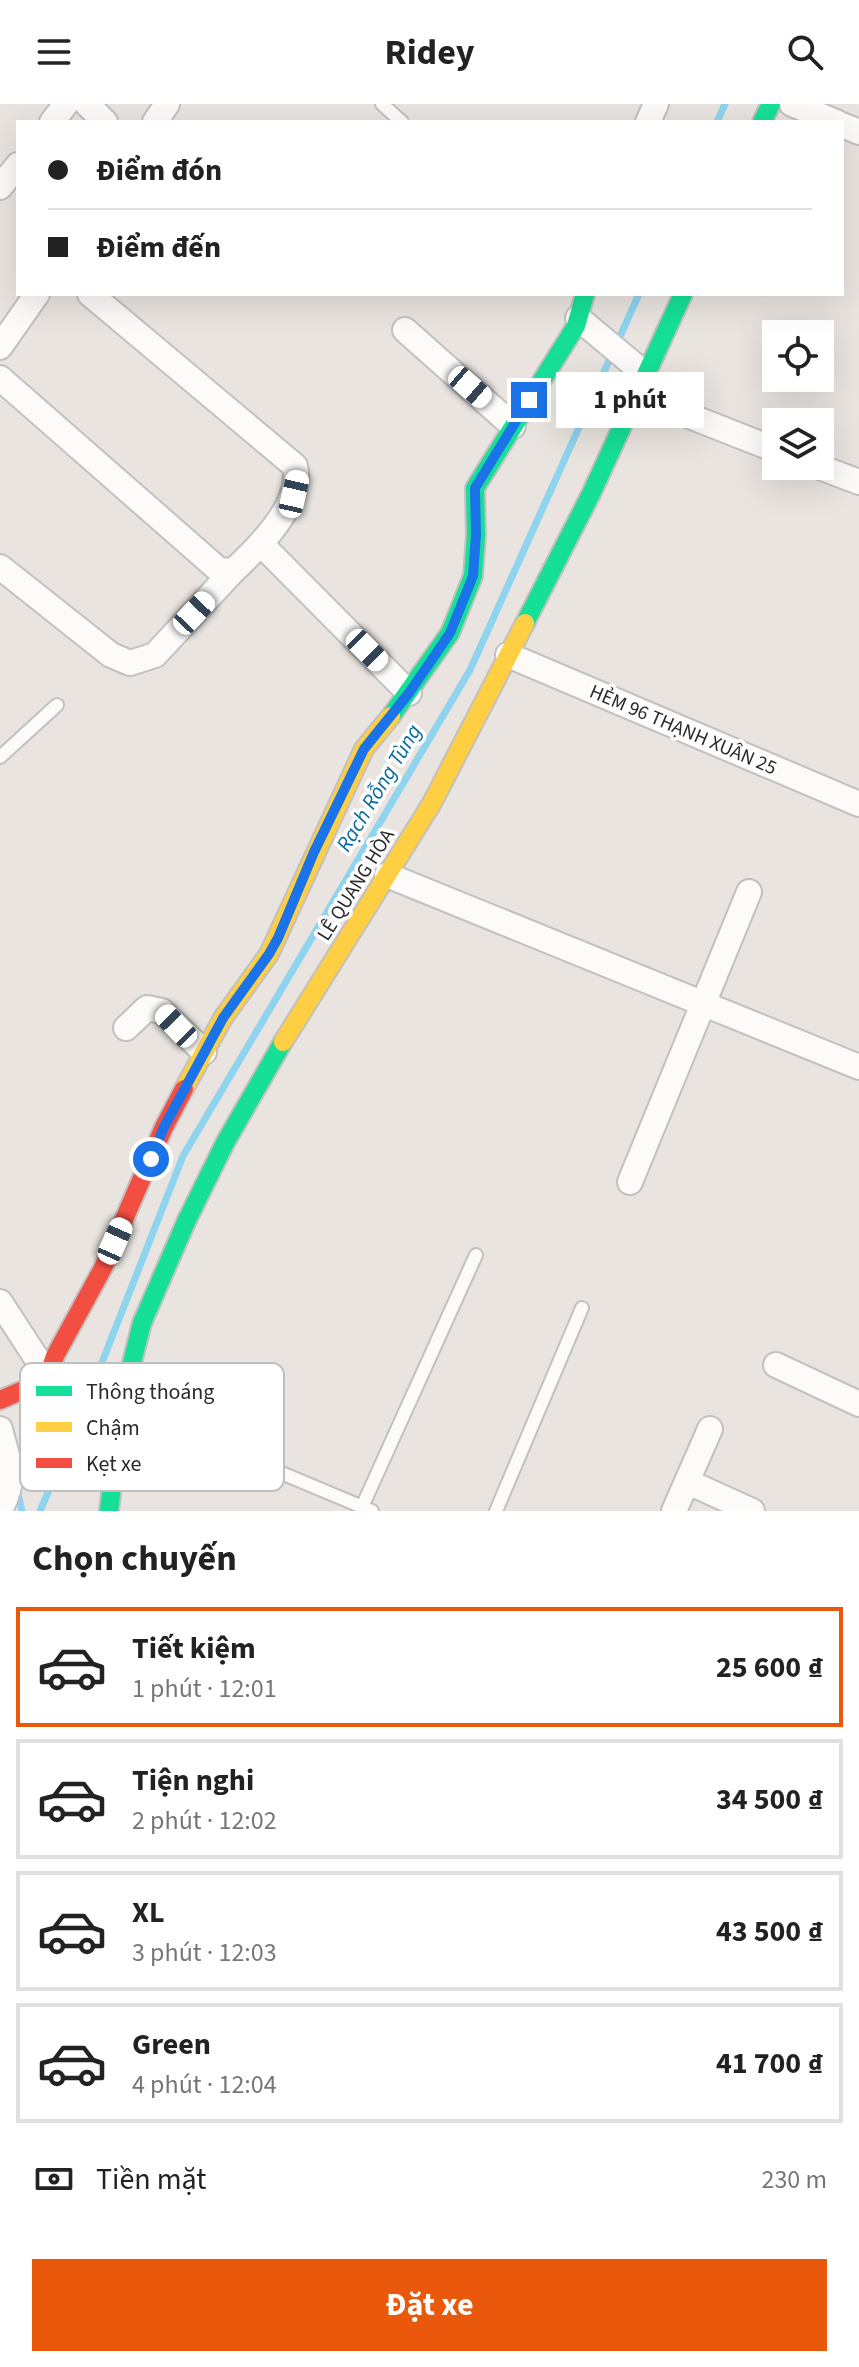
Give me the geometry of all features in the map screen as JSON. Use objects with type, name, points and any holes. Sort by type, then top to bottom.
[{"type":"street","points":[[54,120],[66,104]]},
{"type":"street","points":[[87,104],[103,120]]},
{"type":"street","points":[[792,104],[831,120]]},
{"type":"street","points":[[0,187],[16,167]]},
{"type":"street","points":[[0,347],[36,296]]},
{"type":"street","points":[[0,567],[111,655],[130,663],[155,655],[233,571],[262,545],[294,494],[298,478],[295,466],[92,296]]},
{"type":"street","points":[[585,296],[586,324],[637,377],[762,443]]},
{"type":"street","name":"LÊ QUANG HÒA","points":[[132,1363],[142,1323],[162,1273],[225,1143],[279,1049],[432,803],[591,494],[637,377],[682,296]]},
{"type":"street","points":[[53,1363],[103,1268],[198,1047],[269,954],[364,749],[409,693],[450,633],[473,576],[475,488],[576,326],[586,324]]},
{"type":"street","points":[[405,330],[513,426]]},
{"type":"street","points":[[0,378],[219,570],[233,571]]},
{"type":"street","points":[[834,472],[859,482]]},
{"type":"street","points":[[262,545],[409,693]]},
{"type":"street","name":"HẺM 96 THẠNH XUÂN 25","points":[[508,655],[859,804]]},
{"type":"street","points":[[387,875],[859,1067]]},
{"type":"street","points":[[630,1182],[749,892]]},
{"type":"street","points":[[126,1028],[147,1008],[162,1011],[198,1047]]},
{"type":"street","points":[[0,1302],[40,1363]]},
{"type":"street","points":[[776,1365],[859,1404]]},
{"type":"street","points":[[0,1400],[20,1391]]},
{"type":"street","points":[[0,1429],[10,1470],[10,1493],[0,1510]]},
{"type":"street","points":[[674,1511],[710,1429]]},
{"type":"street","points":[[688,1482],[752,1511]]},
{"type":"street","name":"LÊ QUANG HÒA","points":[[109,1511],[111,1491]]},
{"type":"lane","points":[[382,104],[400,120]]},
{"type":"lane","points":[[0,757],[57,705]]},
{"type":"lane","points":[[284,1474],[367,1509],[476,1255]]},
{"type":"lane","points":[[496,1511],[582,1308]]},
{"type":"waterway","name":"Rạch Rỗng Tùng","points":[[718,120],[725,104]]},
{"type":"waterway","name":"Rạch Rỗng Tùng","points":[[617,343],[638,296]]},
{"type":"waterway","name":"Rạch Rỗng Tùng","points":[[102,1363],[183,1156],[470,670],[612,354]]},
{"type":"waterway","points":[[17,1490],[22,1511]]},
{"type":"waterway","name":"Rạch Rỗng Tùng","points":[[40,1511],[49,1491]]},
{"type":"traffic: fast","points":[[763,120],[771,104]]},
{"type":"traffic: fast","points":[[391,716],[450,633],[473,576],[475,488],[576,326],[584,296]]},
{"type":"traffic: fast","points":[[525,623],[591,494],[682,296]]},
{"type":"traffic: fast","points":[[132,1363],[142,1323],[186,1222],[225,1143],[283,1042]]},
{"type":"traffic: fast","points":[[109,1511],[111,1491]]},
{"type":"traffic: slow","points":[[283,1042],[432,803],[525,623]]},
{"type":"traffic: slow","points":[[184,1089],[223,1018],[269,954],[364,749],[391,716]]},
{"type":"traffic: jam","points":[[53,1363],[103,1268],[164,1127],[184,1089]]},
{"type":"traffic: jam","points":[[0,1400],[20,1391]]},
{"type":"route","points":[[151,1159],[164,1127],[223,1018],[269,954],[287,921],[314,852],[364,749],[409,693],[450,633],[473,576],[475,488],[529,400]]}]
